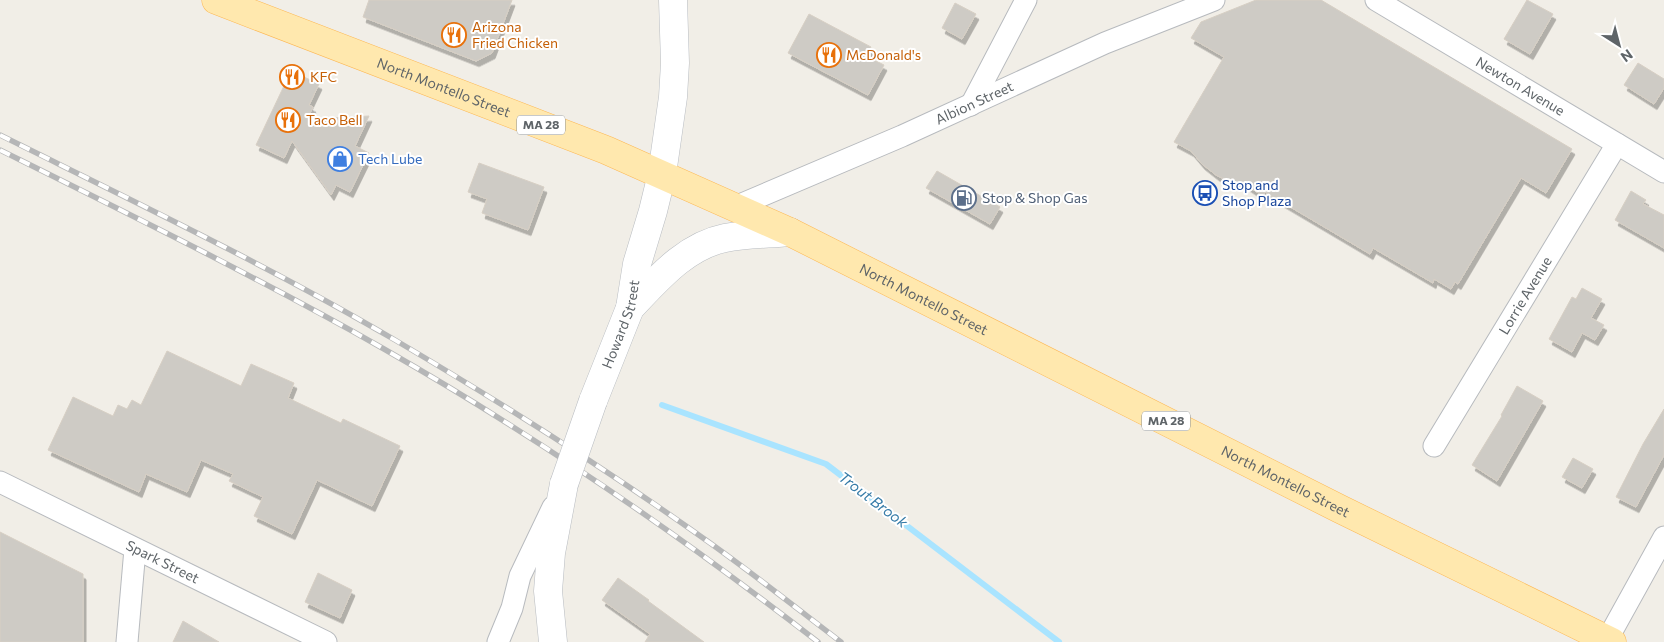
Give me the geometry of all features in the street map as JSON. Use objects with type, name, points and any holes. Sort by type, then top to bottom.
[{"type":"main road","name":"North Montello Street","points":[[216,0],[570,136],[662,174],[790,232],[1333,505],[1609,641]]},
{"type":"main road","name":"Howard Street","points":[[553,642],[549,600],[551,553],[564,484],[593,401],[630,308],[637,264],[662,174],[669,132],[676,63],[673,0]]},
{"type":"main road","points":[[630,308],[664,272],[692,251],[724,238],[790,232]]},
{"type":"street","points":[[971,104],[1026,0]]},
{"type":"street","name":"Albion Street","points":[[735,207],[843,162],[1105,43],[1214,0]]},
{"type":"street","name":"Newton Avenue","points":[[1376,0],[1664,172]]},
{"type":"street","name":"Lorrie Avenue","points":[[1434,446],[1617,144]]},
{"type":"street","name":"Spark Street","points":[[0,482],[326,642]]},
{"type":"street","points":[[498,642],[512,608],[520,576],[564,484]]},
{"type":"street","points":[[1609,641],[1664,536]]},
{"type":"street","points":[[128,642],[136,548]]},
{"type":"building","name":"Arizona Fried Chicken","points":[[369,0],[512,0],[492,53],[476,61],[363,17]]},
{"type":"building","points":[[1256,0],[1321,0],[1572,149],[1546,193],[1521,178],[1458,284],[1455,282],[1451,289],[1434,279],[1433,283],[1373,248],[1370,254],[1265,192],[1263,196],[1246,185],[1230,182],[1216,175],[1202,164],[1191,151],[1174,142],[1224,57],[1191,38],[1201,22]]},
{"type":"building","points":[[1527,0],[1553,14],[1530,54],[1504,39]]},
{"type":"building","points":[[955,3],[976,14],[962,39],[942,28]]},
{"type":"building","name":"McDonald's","points":[[809,14],[871,47],[866,56],[884,65],[868,95],[788,53]]},
{"type":"building","points":[[1638,63],[1664,79],[1664,88],[1654,104],[1624,85]]},
{"type":"building","points":[[291,71],[319,84],[309,105],[313,107],[307,119],[369,116],[355,146],[369,153],[350,192],[336,185],[331,195],[292,141],[284,158],[256,145]]},
{"type":"building","points":[[479,163],[544,187],[528,230],[482,213],[487,199],[468,192]]},
{"type":"building","name":"Stop & Shop Gas","points":[[937,171],[1000,207],[990,224],[926,188]]},
{"type":"building","points":[[1631,191],[1646,200],[1643,204],[1664,215],[1664,248],[1615,220]]},
{"type":"building","points":[[1582,288],[1602,299],[1591,318],[1604,325],[1595,340],[1582,333],[1572,352],[1549,339],[1572,297],[1576,299]]},
{"type":"building","points":[[167,351],[241,386],[251,364],[294,383],[288,398],[341,423],[343,419],[400,446],[372,506],[317,480],[292,534],[254,516],[263,497],[229,481],[233,474],[201,460],[187,492],[146,474],[139,492],[48,450],[73,397],[113,416],[118,405],[127,409],[132,400],[141,405]]},
{"type":"building","points":[[1517,386],[1543,401],[1497,481],[1472,465],[1502,416]]},
{"type":"building","points":[[1664,409],[1664,455],[1636,507],[1616,497],[1643,444]]},
{"type":"building","points":[[1573,458],[1593,469],[1582,488],[1562,477]]},
{"type":"building","points":[[0,532],[83,574],[83,642],[0,642]]},
{"type":"building","points":[[318,573],[352,590],[340,618],[305,602]]},
{"type":"building","points":[[618,578],[704,642],[645,642],[650,634],[602,600]]},
{"type":"building","points":[[183,621],[219,642],[173,642]]},
{"type":"waterway","name":"Trout Brook","points":[[662,405],[826,464],[1059,642]]},
{"type":"railway","points":[[0,135],[249,260],[347,312],[434,363],[551,436],[665,512],[738,563],[841,642]]},
{"type":"railway","points":[[0,150],[242,272],[441,382],[497,416],[660,525],[818,642]]},
{"type":"place","name":"Arizona Fried Chicken","points":[[454,35]]},
{"type":"place","name":"McDonald's","points":[[829,55]]},
{"type":"place","name":"KFC","points":[[292,77]]},
{"type":"place","name":"Taco Bell","points":[[288,120]]},
{"type":"place","name":"Tech Lube","points":[[340,159]]},
{"type":"place","name":"Stop and Shop Plaza","points":[[1205,193]]},
{"type":"place","name":"Stop & Shop Gas","points":[[964,198]]}]
